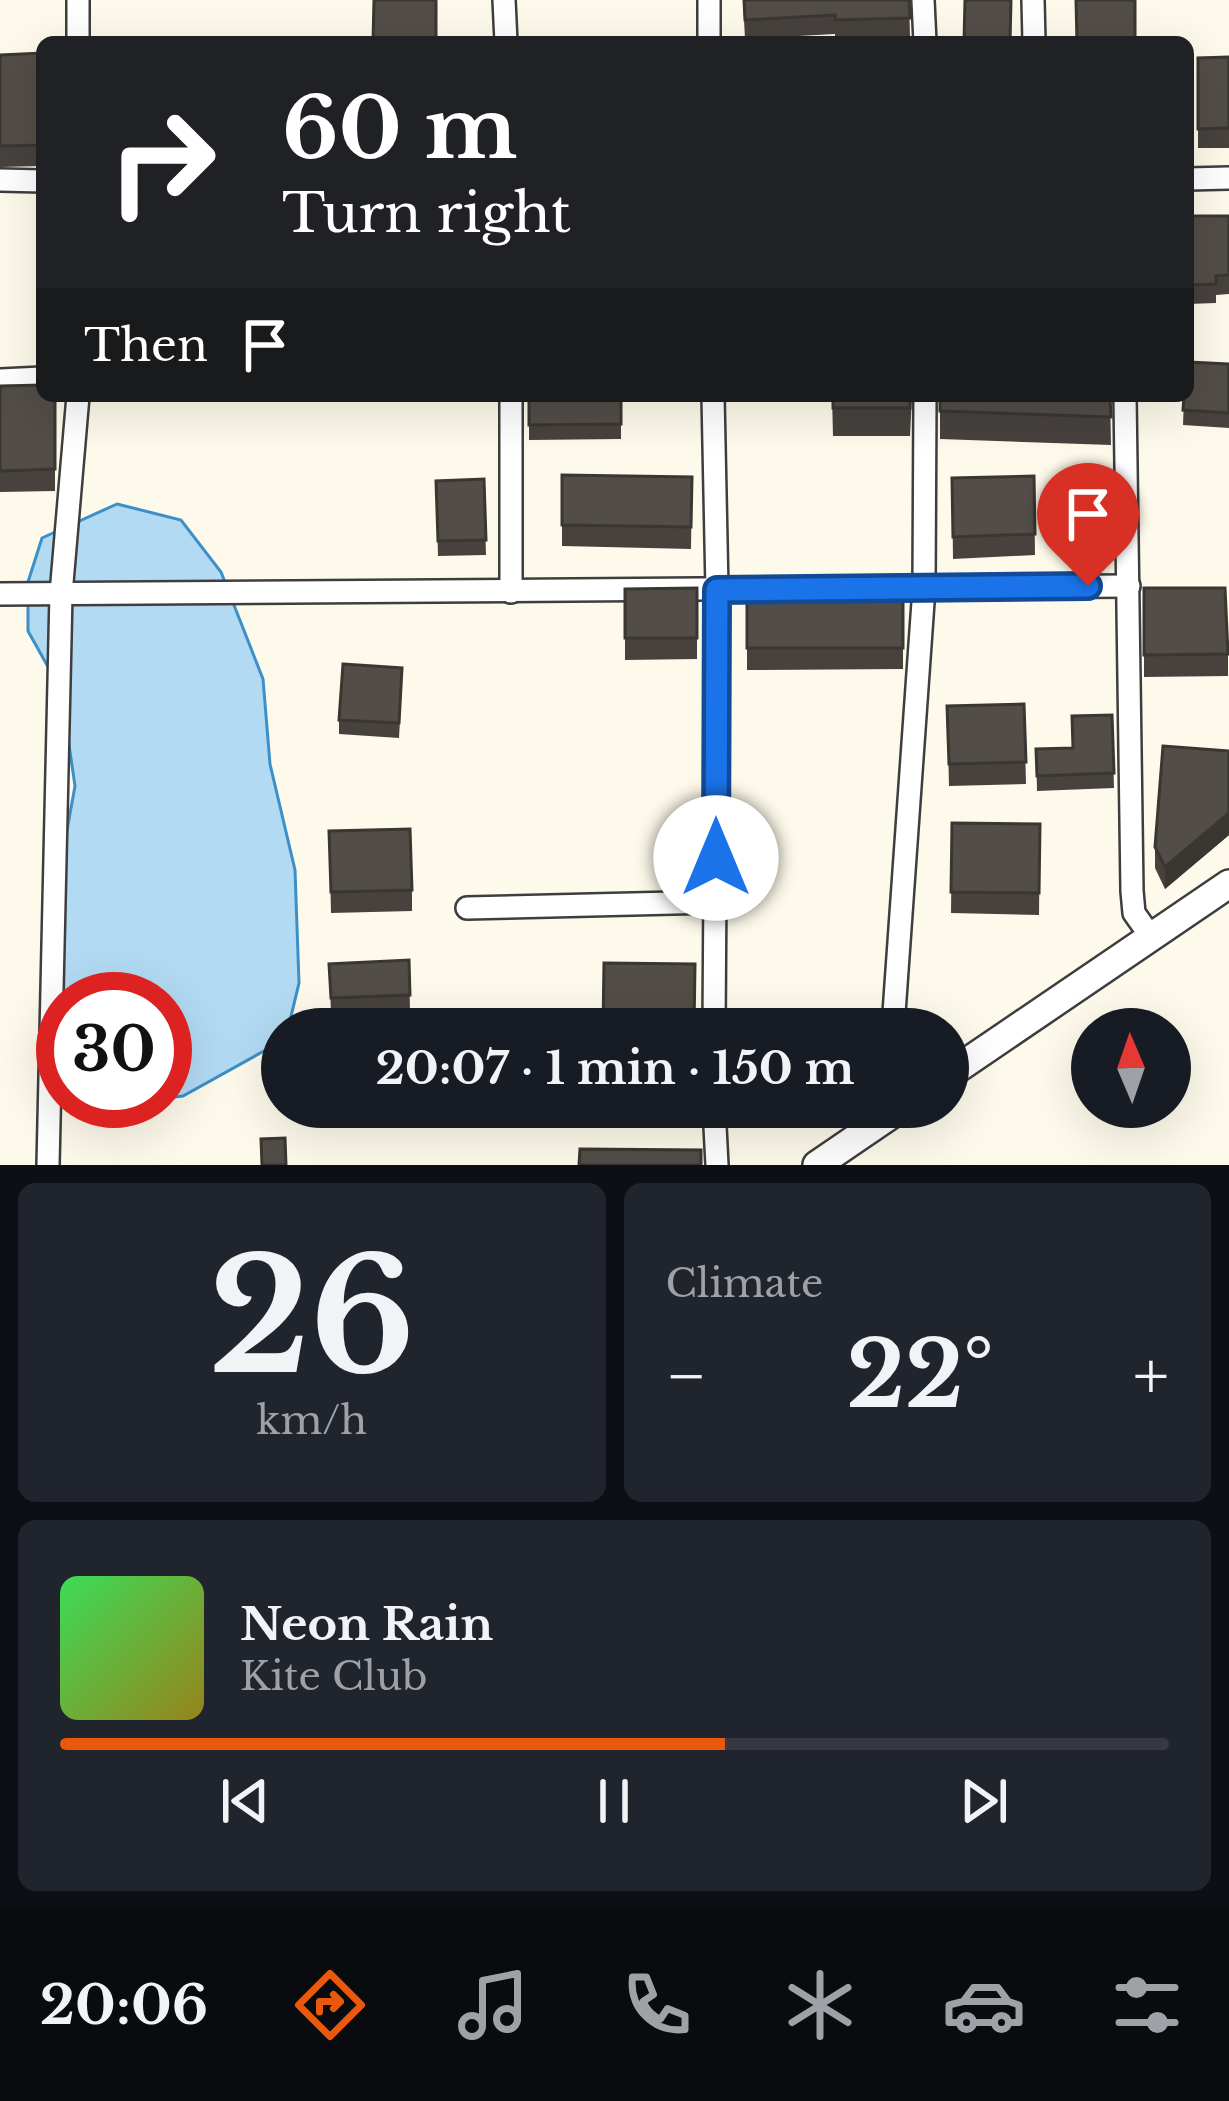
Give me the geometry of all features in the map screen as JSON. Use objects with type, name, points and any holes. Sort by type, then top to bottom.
[{"type":"street","points":[[78,0],[78,36]]},
{"type":"street","points":[[505,0],[506,36]]},
{"type":"street","points":[[709,0],[709,36]]},
{"type":"street","points":[[923,0],[925,36]]},
{"type":"street","points":[[1033,0],[1034,36]]},
{"type":"street","points":[[1194,179],[1229,178]]},
{"type":"street","points":[[0,180],[36,181]]},
{"type":"street","points":[[0,380],[36,378]]},
{"type":"street","points":[[48,1165],[61,593],[77,402]]},
{"type":"street","points":[[511,402],[511,592]]},
{"type":"street","points":[[713,402],[714,1008]]},
{"type":"street","points":[[894,1008],[924,588],[925,402]]},
{"type":"street","points":[[1125,402],[1132,891],[1134,913],[1151,937]]},
{"type":"street","points":[[0,594],[1129,586]]},
{"type":"street","points":[[969,1062],[1229,884]]},
{"type":"street","points":[[467,908],[716,902]]},
{"type":"street","points":[[715,1128],[717,1165]]},
{"type":"street","points":[[817,1165],[871,1128]]},
{"type":"water","points":[[117,504],[181,520],[221,572],[263,679],[270,764],[295,870],[299,983],[293,1008],[261,1008],[261,1053],[192,1091],[192,972],[52,972],[58,880],[75,786],[61,690],[28,631],[28,582],[42,538]]},
{"type":"building","points":[[374,0],[436,0],[436,36],[373,36]]},
{"type":"building","points":[[744,0],[909,0],[910,18],[835,20],[835,15],[745,20]]},
{"type":"building","points":[[965,0],[1011,0],[1010,36],[964,36]]},
{"type":"building","points":[[1076,0],[1135,0],[1135,36],[1077,36]]},
{"type":"building","points":[[36,53],[36,145],[0,146],[0,55]]},
{"type":"building","points":[[1229,57],[1229,128],[1198,129],[1198,58]]},
{"type":"building","points":[[1194,216],[1229,216],[1229,275],[1216,276],[1216,284],[1194,285]]},
{"type":"building","points":[[1194,362],[1229,364],[1229,413],[1183,410],[1184,402],[1194,402]]},
{"type":"building","points":[[36,385],[36,402],[55,402],[55,469],[0,471],[0,386]]},
{"type":"building","points":[[529,402],[621,402],[621,424],[529,425]]},
{"type":"building","points":[[833,402],[910,402],[910,408],[833,408]]},
{"type":"building","points":[[940,402],[1110,402],[1111,417],[940,411]]},
{"type":"building","points":[[562,475],[692,477],[691,527],[562,525]]},
{"type":"building","points":[[1034,476],[1035,534],[953,537],[952,478]]},
{"type":"building","points":[[484,479],[486,540],[438,541],[436,481]]},
{"type":"building","points":[[697,588],[697,638],[625,638],[625,589]]},
{"type":"building","points":[[1144,588],[1225,588],[1228,654],[1144,655]]},
{"type":"building","points":[[903,593],[903,648],[747,648],[747,594]]},
{"type":"building","points":[[343,664],[402,668],[399,723],[339,720]]},
{"type":"building","points":[[1024,704],[1026,762],[949,764],[947,706]]},
{"type":"building","points":[[1112,715],[1114,773],[1037,776],[1036,749],[1073,748],[1072,716]]},
{"type":"building","points":[[1163,746],[1229,751],[1229,813],[1165,867],[1155,847]]},
{"type":"building","points":[[952,823],[1040,824],[1039,893],[951,892]]},
{"type":"building","points":[[410,829],[412,890],[331,892],[329,831]]},
{"type":"building","points":[[409,960],[410,995],[331,998],[329,964]]},
{"type":"building","points":[[604,963],[695,964],[694,1008],[603,1008]]},
{"type":"building","points":[[285,1138],[286,1165],[262,1165],[261,1139]]},
{"type":"building","points":[[580,1149],[701,1150],[701,1165],[579,1165]]},
{"type":"route","points":[[716,858],[717,590],[1088,586]]}]
